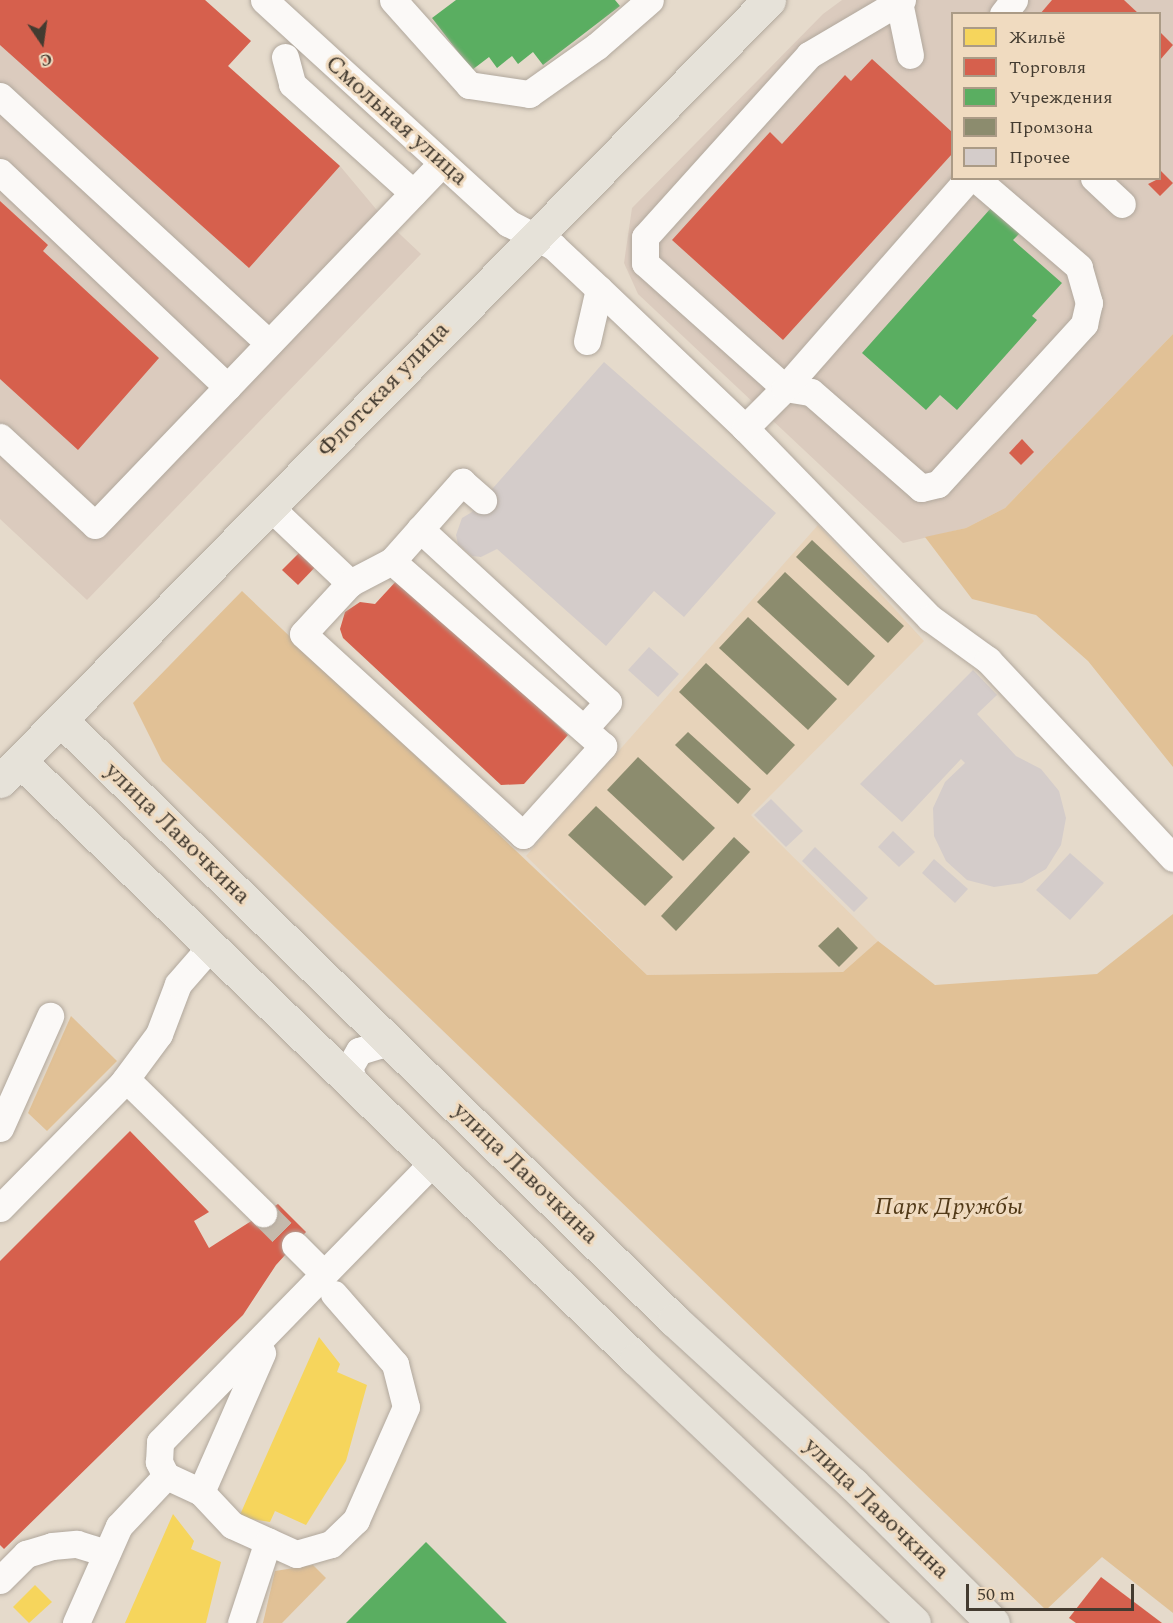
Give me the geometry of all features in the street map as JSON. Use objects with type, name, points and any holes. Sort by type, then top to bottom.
[{"type":"main road","name":"Флотская улица","points":[[11,772],[272,509],[533,236],[769,0]]},
{"type":"main road","name":"улица Лавочкина","points":[[61,720],[674,1320],[853,1484],[993,1623]]},
{"type":"main road","points":[[11,772],[211,946],[914,1623]]},
{"type":"street","name":"Смольная улица","points":[[264,0],[508,223],[553,246],[599,289],[745,428],[930,618],[988,660],[1173,858]]},
{"type":"street","points":[[393,0],[469,85],[529,94],[597,46],[650,0]]},
{"type":"street","points":[[1004,12],[1014,0]]},
{"type":"street","points":[[910,55],[900,1],[809,56],[645,237],[645,263],[785,388],[811,392],[921,488],[938,484],[1084,324],[1089,303],[1079,267],[977,180]]},
{"type":"street","points":[[285,57],[292,84],[413,193]]},
{"type":"street","points":[[0,96],[269,343]]},
{"type":"street","points":[[0,438],[95,525],[442,163]]},
{"type":"street","points":[[0,172],[227,387]]},
{"type":"street","points":[[745,428],[785,388],[967,180]]},
{"type":"street","points":[[1096,180],[1122,204]]},
{"type":"street","points":[[587,341],[599,289]]},
{"type":"street","points":[[392,561],[603,746],[523,835],[303,634],[350,583],[392,561],[462,482],[483,500]]},
{"type":"street","points":[[272,509],[350,583]]},
{"type":"street","points":[[420,529],[609,702],[584,729]]},
{"type":"street","points":[[0,1208],[126,1079],[159,1034],[183,977],[211,946]]},
{"type":"street","points":[[0,1128],[50,1016]]},
{"type":"street","points":[[356,1088],[349,1068],[359,1052],[382,1044],[395,1047]]},
{"type":"street","points":[[126,1079],[263,1213]]},
{"type":"street","points":[[295,1245],[329,1284],[395,1364],[406,1407],[356,1520],[344,1534],[317,1550],[296,1554],[229,1523],[201,1492],[166,1476],[158,1454],[163,1435],[329,1284],[433,1162]]},
{"type":"street","points":[[201,1492],[262,1353]]},
{"type":"street","points":[[76,1623],[106,1553],[123,1521],[166,1476]]},
{"type":"street","points":[[241,1623],[268,1541]]},
{"type":"street","points":[[0,1580],[26,1554],[52,1546],[78,1544],[106,1553]]},
{"type":"shaded area","points":[[0,0],[205,0],[251,41],[228,66],[340,166],[386,221],[421,254],[87,600],[0,519]]},
{"type":"shaded area","points":[[842,0],[1173,0],[1173,334],[1005,508],[966,528],[903,543],[638,294],[624,263],[632,208],[823,14]]},
{"type":"shaded area","points":[[818,525],[924,641],[751,815],[878,941],[843,972],[647,975],[526,856]]},
{"type":"green space","points":[[1173,334],[1173,767],[1088,661],[1036,615],[972,599],[925,537],[966,528],[1005,508]]},
{"type":"green space","name":"Парк Дружбы","points":[[242,591],[647,975],[843,972],[878,941],[935,985],[1097,974],[1173,914],[1173,1613],[1102,1557],[1046,1610],[162,761],[133,703]]},
{"type":"green space","points":[[71,1016],[117,1061],[47,1131],[28,1113]]},
{"type":"green space","points":[[313,1565],[326,1578],[282,1623],[263,1623],[275,1571]]},
{"type":"building: Жильё","points":[[319,1337],[340,1364],[337,1372],[367,1385],[346,1461],[306,1525],[275,1511],[270,1522],[239,1517]]},
{"type":"building: Жильё","points":[[173,1514],[194,1541],[191,1549],[221,1562],[206,1623],[125,1623]]},
{"type":"building: Жильё","points":[[35,1585],[52,1602],[29,1623],[13,1607]]},
{"type":"building: Торговля","points":[[0,0],[205,0],[251,41],[228,66],[340,166],[249,268],[0,45]]},
{"type":"building: Торговля","points":[[1052,0],[1124,0],[1137,12],[1042,12]]},
{"type":"building: Торговля","points":[[1161,33],[1173,45],[1161,59]]},
{"type":"building: Торговля","points":[[872,59],[951,131],[951,155],[783,340],[672,240],[770,132],[782,144],[845,75],[851,81]]},
{"type":"building: Торговля","points":[[1161,171],[1173,183],[1160,196],[1148,184],[1161,180]]},
{"type":"building: Торговля","points":[[0,201],[48,245],[43,251],[159,358],[78,450],[0,379]]},
{"type":"building: Торговля","points":[[1022,439],[1034,452],[1021,465],[1009,453]]},
{"type":"building: Торговля","points":[[305,547],[320,562],[298,585],[282,570]]},
{"type":"building: Торговля","points":[[399,578],[568,735],[524,784],[501,785],[343,638],[340,629],[345,612],[360,602],[375,604]]},
{"type":"building: Торговля","points":[[130,1131],[209,1212],[194,1221],[209,1248],[278,1204],[306,1232],[276,1265],[243,1315],[4,1549],[0,1545],[0,1261]]},
{"type":"building: Торговля","points":[[1101,1577],[1162,1623],[1076,1623],[1069,1618]]},
{"type":"building: Учреждения","points":[[456,0],[615,0],[620,6],[543,65],[533,52],[518,64],[512,56],[497,68],[489,57],[472,70],[432,18]]},
{"type":"building: Учреждения","points":[[991,208],[1020,233],[1013,240],[1062,283],[1032,316],[1037,320],[957,410],[940,395],[926,410],[862,353]]},
{"type":"building: Учреждения","points":[[426,1542],[507,1623],[346,1623]]},
{"type":"building: Промзона","points":[[812,540],[904,626],[888,643],[796,557]]},
{"type":"building: Промзона","points":[[785,572],[875,656],[848,686],[757,602]]},
{"type":"building: Промзона","points":[[748,617],[837,699],[808,730],[719,648]]},
{"type":"building: Промзона","points":[[706,663],[795,745],[767,775],[679,692]]},
{"type":"building: Промзона","points":[[688,732],[751,789],[738,804],[675,745]]},
{"type":"building: Промзона","points":[[638,757],[715,828],[683,861],[607,790]]},
{"type":"building: Промзона","points":[[596,806],[673,877],[645,906],[568,835]]},
{"type":"building: Промзона","points":[[734,837],[750,852],[676,931],[661,916]]},
{"type":"building: Промзона","points":[[838,927],[858,948],[839,967],[818,946]]},
{"type":"building: Прочее","points":[[604,362],[776,513],[684,617],[654,591],[606,646],[497,549],[481,557],[472,556],[458,544],[456,535],[462,518],[472,512]]},
{"type":"building: Прочее","points":[[649,647],[679,674],[658,697],[628,670]]},
{"type":"building: Прочее","points":[[973,670],[997,695],[977,714],[1016,756],[1041,769],[1059,791],[1066,818],[1061,845],[1046,869],[1022,883],[994,887],[967,880],[946,861],[934,836],[933,808],[945,782],[965,763],[961,759],[902,822],[860,784]]},
{"type":"building: Прочее","points":[[771,799],[803,831],[786,847],[754,815]]},
{"type":"building: Прочее","points":[[893,831],[915,852],[899,867],[878,847]]},
{"type":"building: Прочее","points":[[815,847],[868,898],[854,912],[802,861]]},
{"type":"building: Прочее","points":[[1070,853],[1104,883],[1070,920],[1036,890]]},
{"type":"building: Прочее","points":[[934,859],[968,889],[955,903],[922,873]]},
{"type":"tunnel","points":[[263,1213],[295,1245]]}]
